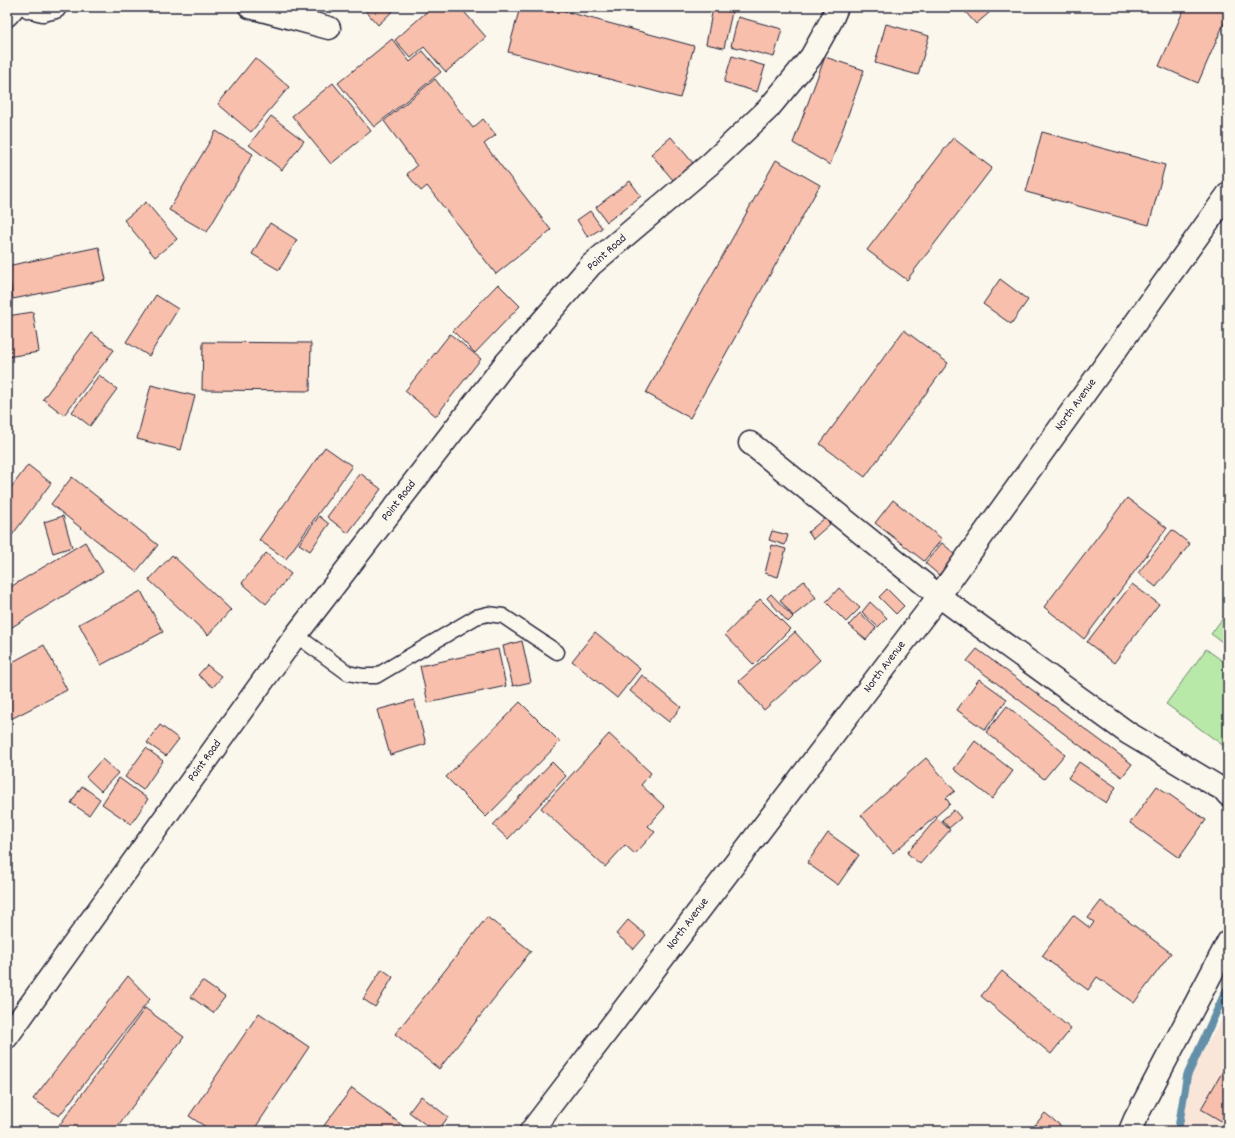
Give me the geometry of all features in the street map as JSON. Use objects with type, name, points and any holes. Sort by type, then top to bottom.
[{"type":"street","points":[[7,15],[14,7]]},
{"type":"street","points":[[30,7],[43,10],[55,7]]},
{"type":"street","points":[[250,7],[329,28]]},
{"type":"street","name":"Point Road","points":[[7,1037],[296,635],[504,365],[591,265],[710,164],[768,109],[811,57],[831,22],[837,7]]},
{"type":"street","name":"North Avenue","points":[[530,1131],[939,596],[1228,194]]},
{"type":"street","points":[[750,442],[939,596],[1128,733],[1216,785],[1224,790],[1228,795]]},
{"type":"street","points":[[1130,1131],[1228,942]]},
{"type":"lane","points":[[296,635],[348,673],[363,676],[376,676],[476,616],[488,614],[503,616],[557,652]]},
{"type":"shaded area","points":[[1228,1010],[1228,1131],[1180,1131],[1190,1073]]},
{"type":"green space","points":[[1228,611],[1228,646],[1211,634]]},
{"type":"green space","points":[[1206,649],[1228,665],[1228,749],[1166,704]]},
{"type":"building","points":[[314,7],[335,7],[333,12]]},
{"type":"building","points":[[362,7],[397,7],[378,25]]},
{"type":"building","points":[[432,7],[460,7],[486,37],[446,72],[424,47],[411,58],[395,40]]},
{"type":"building","points":[[520,7],[549,7],[694,46],[680,98],[508,52]]},
{"type":"building","points":[[961,7],[996,7],[976,24]]},
{"type":"building","points":[[1185,7],[1228,7],[1228,14],[1198,83],[1159,66]]},
{"type":"building","points":[[713,8],[732,12],[724,48],[706,44]]},
{"type":"building","points":[[738,17],[782,29],[774,57],[731,46]]},
{"type":"building","points":[[886,24],[929,36],[918,75],[875,63]]},
{"type":"building","points":[[392,39],[410,62],[423,51],[441,72],[374,127],[338,83]]},
{"type":"building","points":[[732,56],[765,66],[757,92],[724,82]]},
{"type":"building","points":[[825,57],[864,70],[830,165],[793,143]]},
{"type":"building","points":[[255,58],[289,87],[251,132],[218,104]]},
{"type":"building","points":[[435,79],[473,128],[483,119],[496,135],[484,144],[551,230],[496,274],[427,186],[421,191],[407,174],[417,166],[384,121]]},
{"type":"building","points":[[333,83],[371,131],[331,164],[292,116]]},
{"type":"building","points":[[271,116],[304,141],[282,170],[249,145]]},
{"type":"building","points":[[216,131],[253,154],[207,232],[169,210]]},
{"type":"building","points":[[1042,132],[1165,165],[1149,225],[1026,192]]},
{"type":"building","points":[[671,137],[693,163],[673,180],[651,154]]},
{"type":"building","points":[[953,138],[992,168],[907,280],[867,250]]},
{"type":"building","points":[[776,160],[820,185],[690,418],[646,393]]},
{"type":"building","points":[[630,181],[641,196],[607,222],[596,207]]},
{"type":"building","points":[[146,202],[177,239],[155,257],[124,220]]},
{"type":"building","points":[[590,211],[602,228],[588,237],[577,220]]},
{"type":"building","points":[[270,223],[297,240],[279,270],[252,254]]},
{"type":"building","points":[[99,247],[106,280],[13,299],[7,266]]},
{"type":"building","points":[[1000,279],[1028,300],[1011,324],[983,304]]},
{"type":"building","points":[[498,284],[520,306],[475,353],[453,331]]},
{"type":"building","points":[[156,295],[178,309],[149,356],[126,342]]},
{"type":"building","points":[[33,312],[39,352],[7,357],[7,316]]},
{"type":"building","points":[[904,330],[948,363],[865,477],[820,444]]},
{"type":"building","points":[[92,333],[114,350],[64,415],[43,399]]},
{"type":"building","points":[[450,334],[481,359],[436,416],[405,391]]},
{"type":"building","points":[[203,342],[311,343],[310,391],[202,390]]},
{"type":"building","points":[[99,375],[117,389],[90,426],[72,412]]},
{"type":"building","points":[[151,385],[195,396],[181,450],[137,439]]},
{"type":"building","points":[[325,447],[352,466],[286,559],[259,540]]},
{"type":"building","points":[[28,465],[51,483],[7,542],[7,493]]},
{"type":"building","points":[[360,473],[381,489],[348,533],[327,517]]},
{"type":"building","points":[[72,477],[158,545],[136,572],[51,504]]},
{"type":"building","points":[[1127,498],[1167,528],[1084,639],[1044,607]]},
{"type":"building","points":[[893,500],[942,539],[924,561],[875,523]]},
{"type":"building","points":[[63,516],[72,547],[53,553],[44,522]]},
{"type":"building","points":[[319,516],[329,524],[310,551],[299,544]]},
{"type":"building","points":[[825,518],[830,524],[813,539],[808,532]]},
{"type":"building","points":[[1172,530],[1190,544],[1156,587],[1138,573]]},
{"type":"building","points":[[772,531],[788,535],[785,545],[769,540]]},
{"type":"building","points":[[85,542],[103,572],[7,630],[7,589]]},
{"type":"building","points":[[942,543],[956,555],[939,575],[925,563]]},
{"type":"building","points":[[772,545],[786,549],[778,577],[765,573]]},
{"type":"building","points":[[266,553],[291,574],[266,604],[242,583]]},
{"type":"building","points":[[172,555],[231,610],[208,635],[149,580]]},
{"type":"building","points":[[804,581],[816,598],[793,616],[780,600]]},
{"type":"building","points":[[1132,584],[1159,604],[1114,663],[1087,642]]},
{"type":"building","points":[[839,588],[860,608],[846,622],[826,602]]},
{"type":"building","points":[[887,589],[904,606],[896,614],[879,597]]},
{"type":"building","points":[[141,591],[163,632],[101,665],[79,624]]},
{"type":"building","points":[[771,594],[793,617],[788,622],[767,598]]},
{"type":"building","points":[[760,599],[790,629],[754,665],[725,635]]},
{"type":"building","points":[[870,602],[887,618],[878,627],[862,612]]},
{"type":"building","points":[[860,613],[876,628],[866,640],[849,625]]},
{"type":"building","points":[[595,632],[640,669],[617,698],[572,661]]},
{"type":"building","points":[[795,632],[820,660],[764,710],[739,681]]},
{"type":"building","points":[[522,641],[531,682],[513,686],[503,646]]},
{"type":"building","points":[[44,645],[67,690],[7,721],[7,665]]},
{"type":"building","points":[[498,649],[506,686],[428,703],[420,666]]},
{"type":"building","points":[[977,649],[1132,764],[1122,777],[967,661]]},
{"type":"building","points":[[207,665],[222,677],[213,687],[198,675]]},
{"type":"building","points":[[642,675],[681,707],[669,722],[630,691]]},
{"type":"building","points":[[979,679],[1007,699],[985,730],[957,710]]},
{"type":"building","points":[[414,700],[426,744],[390,755],[377,710]]},
{"type":"building","points":[[520,702],[560,742],[486,817],[446,777]]},
{"type":"building","points":[[1007,706],[1065,754],[1044,779],[986,732]]},
{"type":"building","points":[[160,725],[179,739],[166,756],[147,743]]},
{"type":"building","points":[[609,734],[651,773],[641,785],[665,807],[648,826],[655,832],[635,854],[625,845],[605,867],[541,808]]},
{"type":"building","points":[[975,741],[1013,771],[992,799],[954,769]]},
{"type":"building","points":[[146,748],[163,761],[143,790],[125,777]]},
{"type":"building","points":[[926,758],[955,791],[946,798],[950,804],[893,853],[861,815]]},
{"type":"building","points":[[102,759],[118,773],[101,791],[86,777]]},
{"type":"building","points":[[552,762],[566,776],[508,839],[493,825]]},
{"type":"building","points":[[1079,762],[1116,787],[1106,803],[1068,778]]},
{"type":"building","points":[[119,778],[148,799],[131,824],[102,804]]},
{"type":"building","points":[[82,786],[100,799],[89,815],[71,803]]},
{"type":"building","points":[[1157,786],[1206,820],[1179,858],[1130,823]]},
{"type":"building","points":[[954,810],[961,818],[949,828],[942,820]]},
{"type":"building","points":[[937,818],[950,830],[920,864],[907,853]]},
{"type":"building","points":[[828,833],[859,855],[838,885],[807,863]]},
{"type":"building","points":[[1101,901],[1171,953],[1134,1003],[1097,977],[1088,990],[1042,956],[1073,915],[1090,928],[1094,922],[1088,918]]},
{"type":"building","points":[[487,917],[531,951],[439,1069],[395,1034]]},
{"type":"building","points":[[628,920],[646,935],[634,949],[616,934]]},
{"type":"building","points":[[382,969],[393,977],[375,1007],[363,999]]},
{"type":"building","points":[[1002,971],[1071,1029],[1051,1054],[981,996]]},
{"type":"building","points":[[128,976],[150,999],[59,1116],[33,1099]]},
{"type":"building","points":[[202,981],[225,997],[213,1013],[191,997]]},
{"type":"building","points":[[145,1008],[184,1037],[114,1131],[55,1131]]},
{"type":"building","points":[[259,1013],[309,1047],[253,1131],[212,1131],[189,1116]]},
{"type":"building","points":[[1228,1062],[1228,1125],[1201,1109]]},
{"type":"building","points":[[352,1088],[410,1131],[320,1131]]},
{"type":"building","points":[[421,1096],[448,1117],[438,1131],[434,1131],[409,1112]]},
{"type":"building","points":[[1045,1113],[1067,1131],[1030,1131]]},
{"type":"waterway","points":[[1178,1131],[1187,1076],[1228,988]]}]
